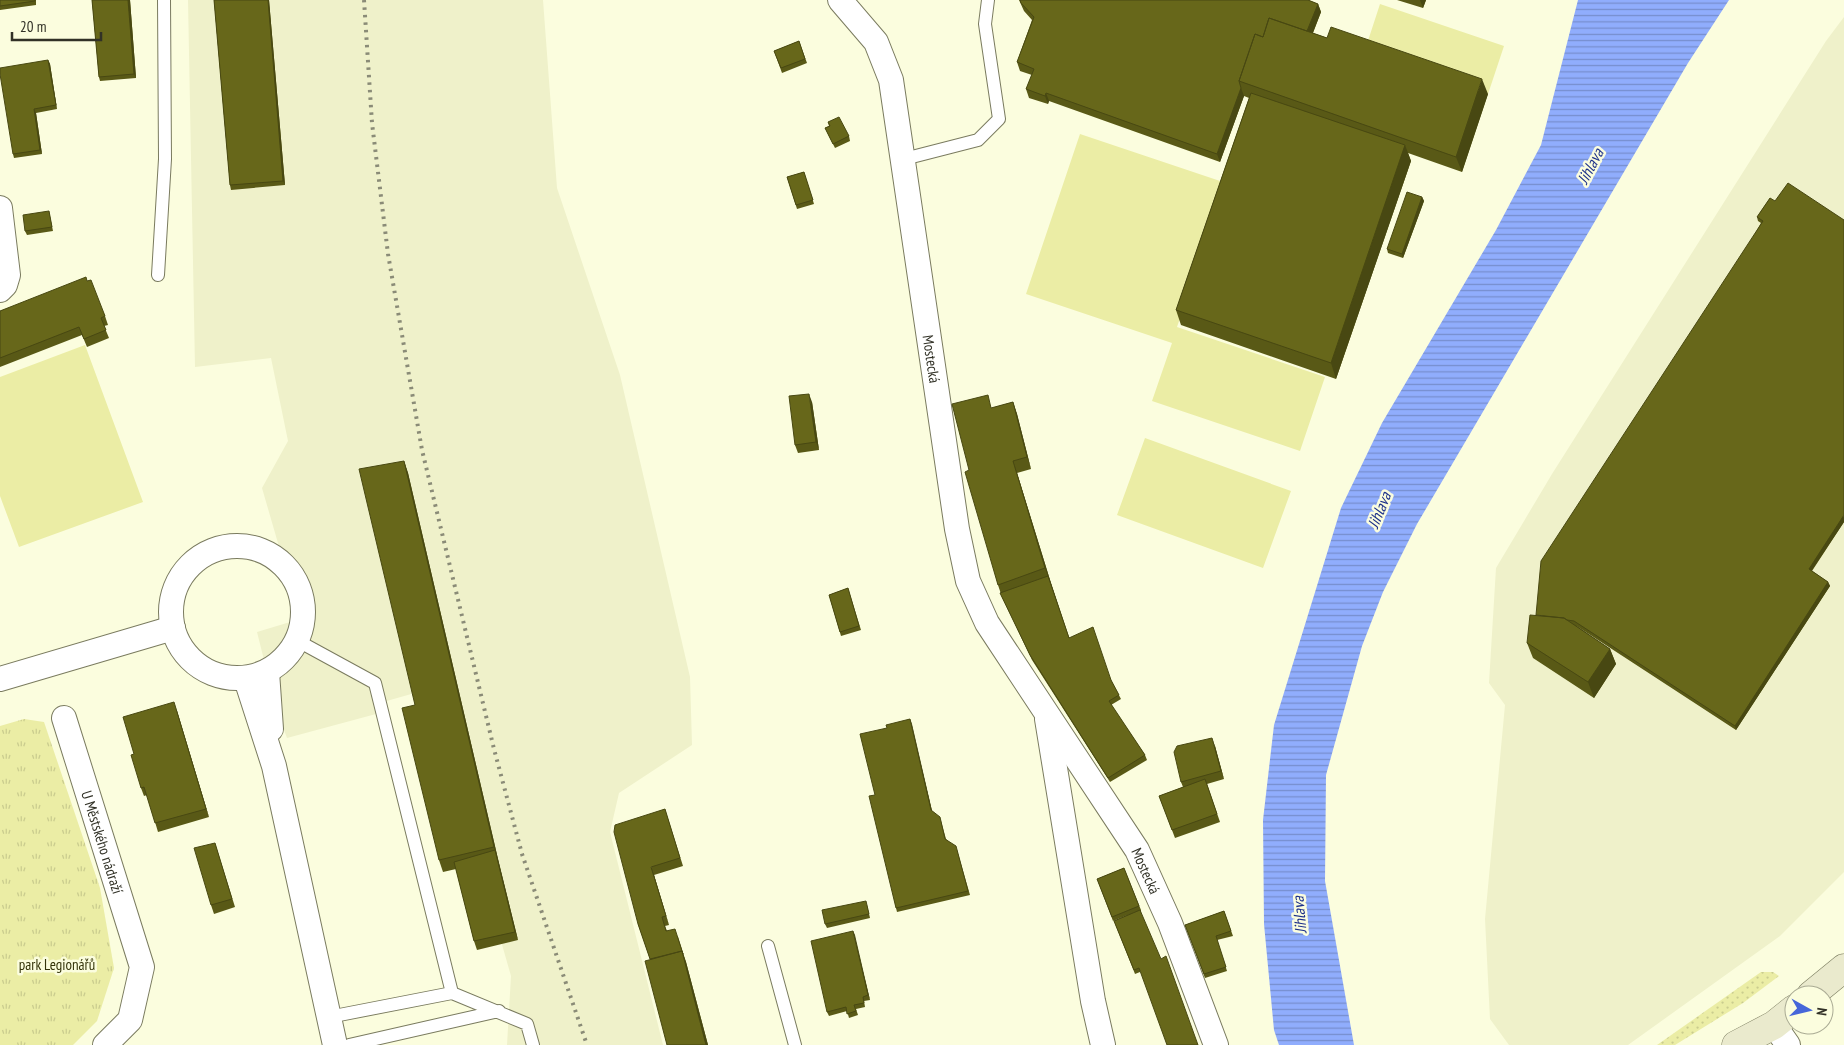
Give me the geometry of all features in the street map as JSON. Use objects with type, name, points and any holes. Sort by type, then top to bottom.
[{"type":"street","name":"Mostecká","points":[[840,0],[876,42],[891,80],[957,529],[968,580],[987,623],[1137,850],[1170,923],[1216,1045]]},
{"type":"street","points":[[0,208],[8,275],[3,288]]},
{"type":"street","points":[[240,545],[262,550],[281,561],[295,578],[303,598],[304,620],[298,642],[285,660],[256,675],[223,678],[203,670],[186,655],[175,637],[170,615],[173,593],[183,573],[198,557],[218,548],[240,545]]},
{"type":"street","points":[[0,679],[173,628]]},
{"type":"street","points":[[256,675],[335,1045]]},
{"type":"street","name":"Mostecká","points":[[1046,712],[1092,1001],[1103,1045]]},
{"type":"street","name":"U Městského nádraží","points":[[64,718],[142,967],[130,1020],[104,1045]]},
{"type":"street","points":[[1823,985],[1844,968]]},
{"type":"street","points":[[1736,1045],[1784,1026]]},
{"type":"lane","points":[[158,275],[165,159],[164,0]]},
{"type":"lane","points":[[904,159],[978,140],[999,119],[985,24],[988,0]]},
{"type":"lane","points":[[298,642],[375,683],[452,993]]},
{"type":"lane","points":[[768,946],[795,1045]]},
{"type":"lane","points":[[329,1017],[452,993],[500,1011],[527,1024],[533,1045]]},
{"type":"lane","points":[[349,1045],[500,1011]]},
{"type":"shaded area","points":[[188,0],[543,0],[557,188],[620,375],[690,677],[692,745],[619,793],[610,832],[663,1045],[507,1045],[511,976],[429,689],[376,704],[376,714],[287,738],[276,708],[257,632],[300,619],[262,488],[288,441],[271,358],[195,367]]},
{"type":"shaded area","points":[[1844,17],[1844,872],[1780,936],[1628,1045],[1509,1045],[1490,1019],[1485,919],[1505,705],[1489,683],[1496,568],[1552,474],[1826,41]]},
{"type":"green space","points":[[1380,4],[1504,46],[1488,94],[1364,53]]},
{"type":"green space","points":[[1080,134],[1226,183],[1177,327],[1325,377],[1300,451],[1152,401],[1172,343],[1026,294]]},
{"type":"green space","points":[[85,345],[143,502],[19,547],[0,496],[0,377]]},
{"type":"green space","points":[[1145,438],[1291,491],[1263,568],[1117,515]]},
{"type":"green space","name":"park Legionářů","points":[[24,719],[44,722],[100,888],[114,968],[97,1021],[73,1045],[0,1045],[0,726]]},
{"type":"green space","points":[[1761,972],[1773,972],[1779,976],[1743,1003],[1675,1045],[1657,1045]]},
{"type":"water","name":"Jihlava","points":[[1578,0],[1729,0],[1688,63],[1417,524],[1383,592],[1362,646],[1326,775],[1325,881],[1354,1045],[1279,1045],[1274,1030],[1264,924],[1263,820],[1274,725],[1341,508],[1382,423],[1496,230],[1541,145]]},
{"type":"building","points":[[0,0],[35,0],[35,1],[0,6]]},
{"type":"building","points":[[92,0],[128,0],[134,74],[99,77]]},
{"type":"building","points":[[214,0],[268,0],[283,181],[230,185]]},
{"type":"building","points":[[1020,0],[1308,0],[1318,4],[1307,31],[1269,18],[1263,37],[1255,34],[1239,81],[1241,88],[1217,154],[1046,93],[1045,96],[1026,89],[1034,69],[1017,62],[1034,17]]},
{"type":"building","points":[[1269,18],[1327,38],[1331,27],[1482,79],[1456,157],[1239,81],[1255,34],[1263,37]]},
{"type":"building","points":[[799,41],[805,59],[781,68],[774,51]]},
{"type":"building","points":[[48,60],[56,105],[34,109],[40,150],[13,154],[0,68]]},
{"type":"building","points":[[1251,93],[1405,145],[1331,363],[1176,310]]},
{"type":"building","points":[[839,117],[849,136],[833,144],[825,128],[830,126],[828,122]]},
{"type":"building","points":[[804,172],[813,200],[796,205],[787,177]]},
{"type":"building","points":[[1788,183],[1844,220],[1844,515],[1809,569],[1828,582],[1735,726],[1574,621],[1536,615],[1541,561],[1763,221],[1757,217],[1770,198],[1775,201]]},
{"type":"building","points":[[1407,192],[1422,197],[1402,254],[1387,249]]},
{"type":"building","points":[[49,211],[52,227],[25,231],[23,215]]},
{"type":"building","points":[[86,277],[87,281],[91,280],[105,316],[101,318],[106,330],[84,339],[79,327],[0,358],[0,311]]},
{"type":"building","points":[[809,394],[816,442],[795,445],[789,396]]},
{"type":"building","points":[[988,395],[991,408],[1013,402],[1027,457],[1013,461],[1045,568],[998,585],[965,472],[969,470],[952,404]]},
{"type":"building","points":[[404,461],[494,847],[439,860],[402,708],[415,705],[359,469]]},
{"type":"building","points":[[1048,576],[1069,638],[1093,627],[1111,680],[1119,695],[1109,701],[1145,755],[1108,778],[1030,655],[1000,593]]},
{"type":"building","points":[[848,588],[859,626],[840,632],[829,595]]},
{"type":"building","points":[[1530,615],[1564,618],[1610,649],[1588,682],[1527,643]]},
{"type":"building","points":[[174,702],[206,809],[155,823],[144,787],[141,788],[131,755],[134,754],[123,717]]},
{"type":"building","points":[[910,719],[931,810],[940,817],[945,839],[956,846],[968,891],[896,908],[869,796],[875,795],[860,734],[887,728],[886,725]]},
{"type":"building","points":[[1212,738],[1221,771],[1181,782],[1174,752],[1177,746]]},
{"type":"building","points":[[1205,779],[1217,814],[1172,830],[1159,796]]},
{"type":"building","points":[[665,809],[680,858],[651,867],[666,916],[662,917],[666,931],[675,929],[683,954],[682,951],[650,959],[638,924],[614,832],[615,825]]},
{"type":"building","points":[[215,843],[232,899],[211,905],[194,848]]},
{"type":"building","points":[[495,850],[515,932],[474,941],[454,862]]},
{"type":"building","points":[[1124,868],[1139,906],[1112,917],[1097,879]]},
{"type":"building","points":[[866,901],[869,914],[825,924],[822,910]]},
{"type":"building","points":[[1140,910],[1161,959],[1166,956],[1198,1045],[1167,1045],[1139,968],[1134,970],[1114,921]]},
{"type":"building","points":[[1224,911],[1231,931],[1216,936],[1226,967],[1204,974],[1185,925]]},
{"type":"building","points":[[853,931],[868,995],[863,997],[864,1003],[854,1005],[856,1011],[847,1014],[846,1007],[827,1012],[811,941]]},
{"type":"building","points":[[682,951],[706,1045],[667,1045],[645,961]]},
{"type":"railway","points":[[364,0],[372,123],[388,254],[422,450],[494,749],[522,854],[587,1045]]}]
